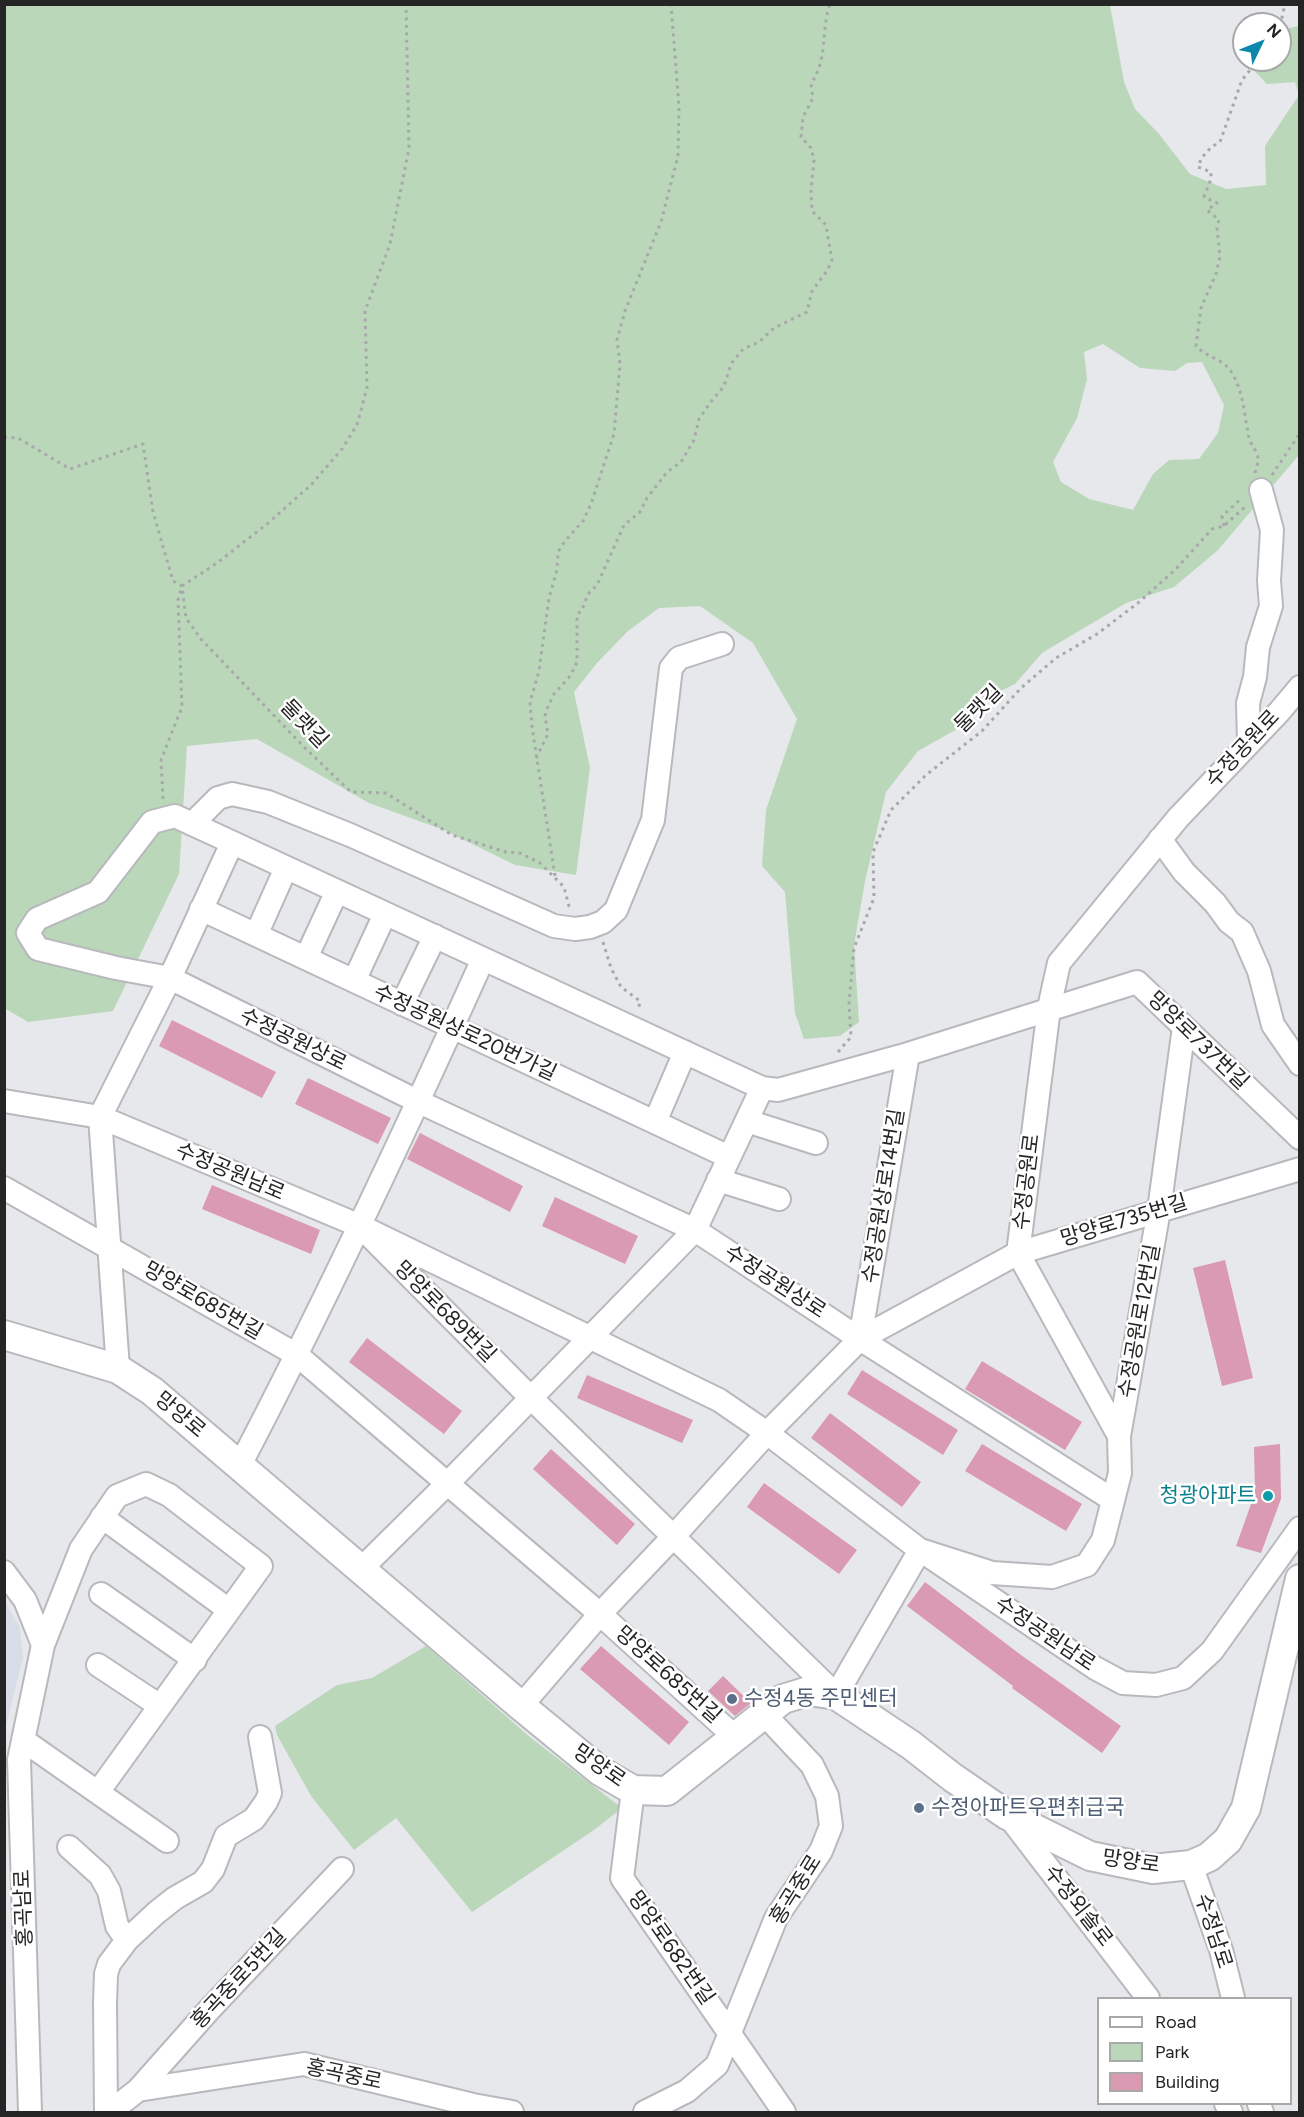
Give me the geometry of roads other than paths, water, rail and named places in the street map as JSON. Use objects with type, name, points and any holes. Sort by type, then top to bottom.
[{"type":"main road","name":"망양로","points":[[4,1335],[118,1369],[152,1391],[521,1706],[600,1771],[633,1790],[668,1791],[783,1699],[809,1691],[836,1695],[911,1745],[1007,1815],[1090,1856],[1153,1869],[1191,1865],[1209,1857],[1228,1840],[1246,1808],[1291,1655],[1299,1579]]},
{"type":"street","points":[[1248,743],[1248,703],[1255,677],[1258,647],[1271,606],[1269,581],[1272,530],[1253,488]]},
{"type":"street","points":[[722,644],[679,658],[671,668],[654,820],[616,910],[603,922],[590,927],[575,929],[554,926],[350,835],[268,802],[232,794],[218,798],[192,824],[762,1088],[778,1090],[908,1054],[1049,1008]]},
{"type":"street","name":"수정공원로","points":[[920,1550],[992,1573],[1052,1577],[1087,1565],[1103,1540],[1119,1473],[1119,1436],[1018,1253],[1049,1008],[1059,963],[1178,818],[1279,712],[1299,687]]},
{"type":"street","name":"수정공원상로","points":[[192,824],[175,816],[152,822],[98,892],[37,919],[28,933],[38,949],[116,968],[170,978],[417,1101],[695,1230],[860,1339],[1113,1500]]},
{"type":"street","points":[[1160,839],[1184,872],[1215,903],[1229,922],[1242,932],[1259,971],[1273,1025],[1299,1064]]},
{"type":"street","points":[[118,1369],[100,1117],[170,978],[232,843]]},
{"type":"street","points":[[256,935],[286,868]]},
{"type":"street","points":[[306,958],[336,891]]},
{"type":"street","name":"수정공원상로20번가길","points":[[201,909],[729,1157]]},
{"type":"street","points":[[354,981],[385,914]]},
{"type":"street","points":[[402,1004],[435,936]]},
{"type":"street","points":[[240,1465],[360,1226],[483,959]]},
{"type":"street","name":"망양로737번길","points":[[1049,1008],[1137,982],[1299,1138]]},
{"type":"street","name":"수정공원로12번길","points":[[1119,1436],[1159,1210],[1184,1027]]},
{"type":"street","points":[[655,1122],[685,1052]]},
{"type":"street","name":"수정공원상로14번길","points":[[860,1339],[908,1054]]},
{"type":"street","points":[[361,1569],[695,1230],[762,1088]]},
{"type":"street","name":"수정공원남로","points":[[4,1101],[100,1117],[360,1226],[719,1400],[767,1433],[920,1550],[1095,1668],[1123,1683],[1156,1685],[1183,1678],[1212,1651],[1299,1528]]},
{"type":"street","points":[[747,1121],[816,1143]]},
{"type":"street","name":"망양로735번길","points":[[860,1339],[1018,1253],[1299,1168]]},
{"type":"street","points":[[718,1180],[779,1199]]},
{"type":"street","name":"망양로685번길","points":[[4,1188],[297,1355],[600,1614],[735,1737]]},
{"type":"street","name":"망양로689번길","points":[[360,1226],[530,1397],[836,1695]]},
{"type":"street","points":[[673,1537],[767,1433],[860,1339]]},
{"type":"street","name":"홍곡남로","points":[[30,2112],[15,1754],[43,1645],[81,1549],[117,1496],[146,1484],[170,1495],[261,1566],[229,1610]]},
{"type":"street","points":[[98,1792],[229,1610],[102,1517]]},
{"type":"street","name":"망양로685번길","points":[[600,1614],[673,1537]]},
{"type":"street","points":[[836,1695],[920,1550]]},
{"type":"street","points":[[4,1572],[25,1600],[43,1645]]},
{"type":"street","points":[[100,1594],[195,1660]]},
{"type":"street","points":[[521,1706],[600,1614]]},
{"type":"street","points":[[98,1665],[160,1706]]},
{"type":"street","name":"홍곡중로","points":[[645,2112],[687,2091],[717,2065],[776,1918],[821,1851],[831,1826],[827,1796],[812,1766],[764,1714]]},
{"type":"street","points":[[108,2112],[106,1974],[114,1957],[127,1940],[175,1898],[203,1882],[213,1869],[226,1836],[254,1819],[266,1803],[270,1793],[260,1737]]},
{"type":"street","points":[[15,1754],[98,1792],[167,1841]]},
{"type":"street","name":"망양로682번길","points":[[633,1790],[622,1878],[784,2112]]},
{"type":"street","name":"수정외솔로","points":[[1007,1815],[1147,1997]]},
{"type":"street","points":[[69,1847],[99,1875],[109,1891],[117,1926],[127,1940]]},
{"type":"street","name":"수정남로","points":[[1191,1865],[1221,1950],[1233,1997]]},
{"type":"street","name":"홍곡중로5번길","points":[[138,2090],[209,2010],[342,1869]]},
{"type":"street","name":"홍곡중로","points":[[108,2112],[138,2090],[304,2064],[473,2105],[512,2112]]},
{"type":"place","name":"청광아파트","points":[[1268,1496]]},
{"type":"place","name":"수정4동 주민센터","points":[[732,1699]]},
{"type":"place","name":"수정아파트우편취급국","points":[[919,1808]]}]
